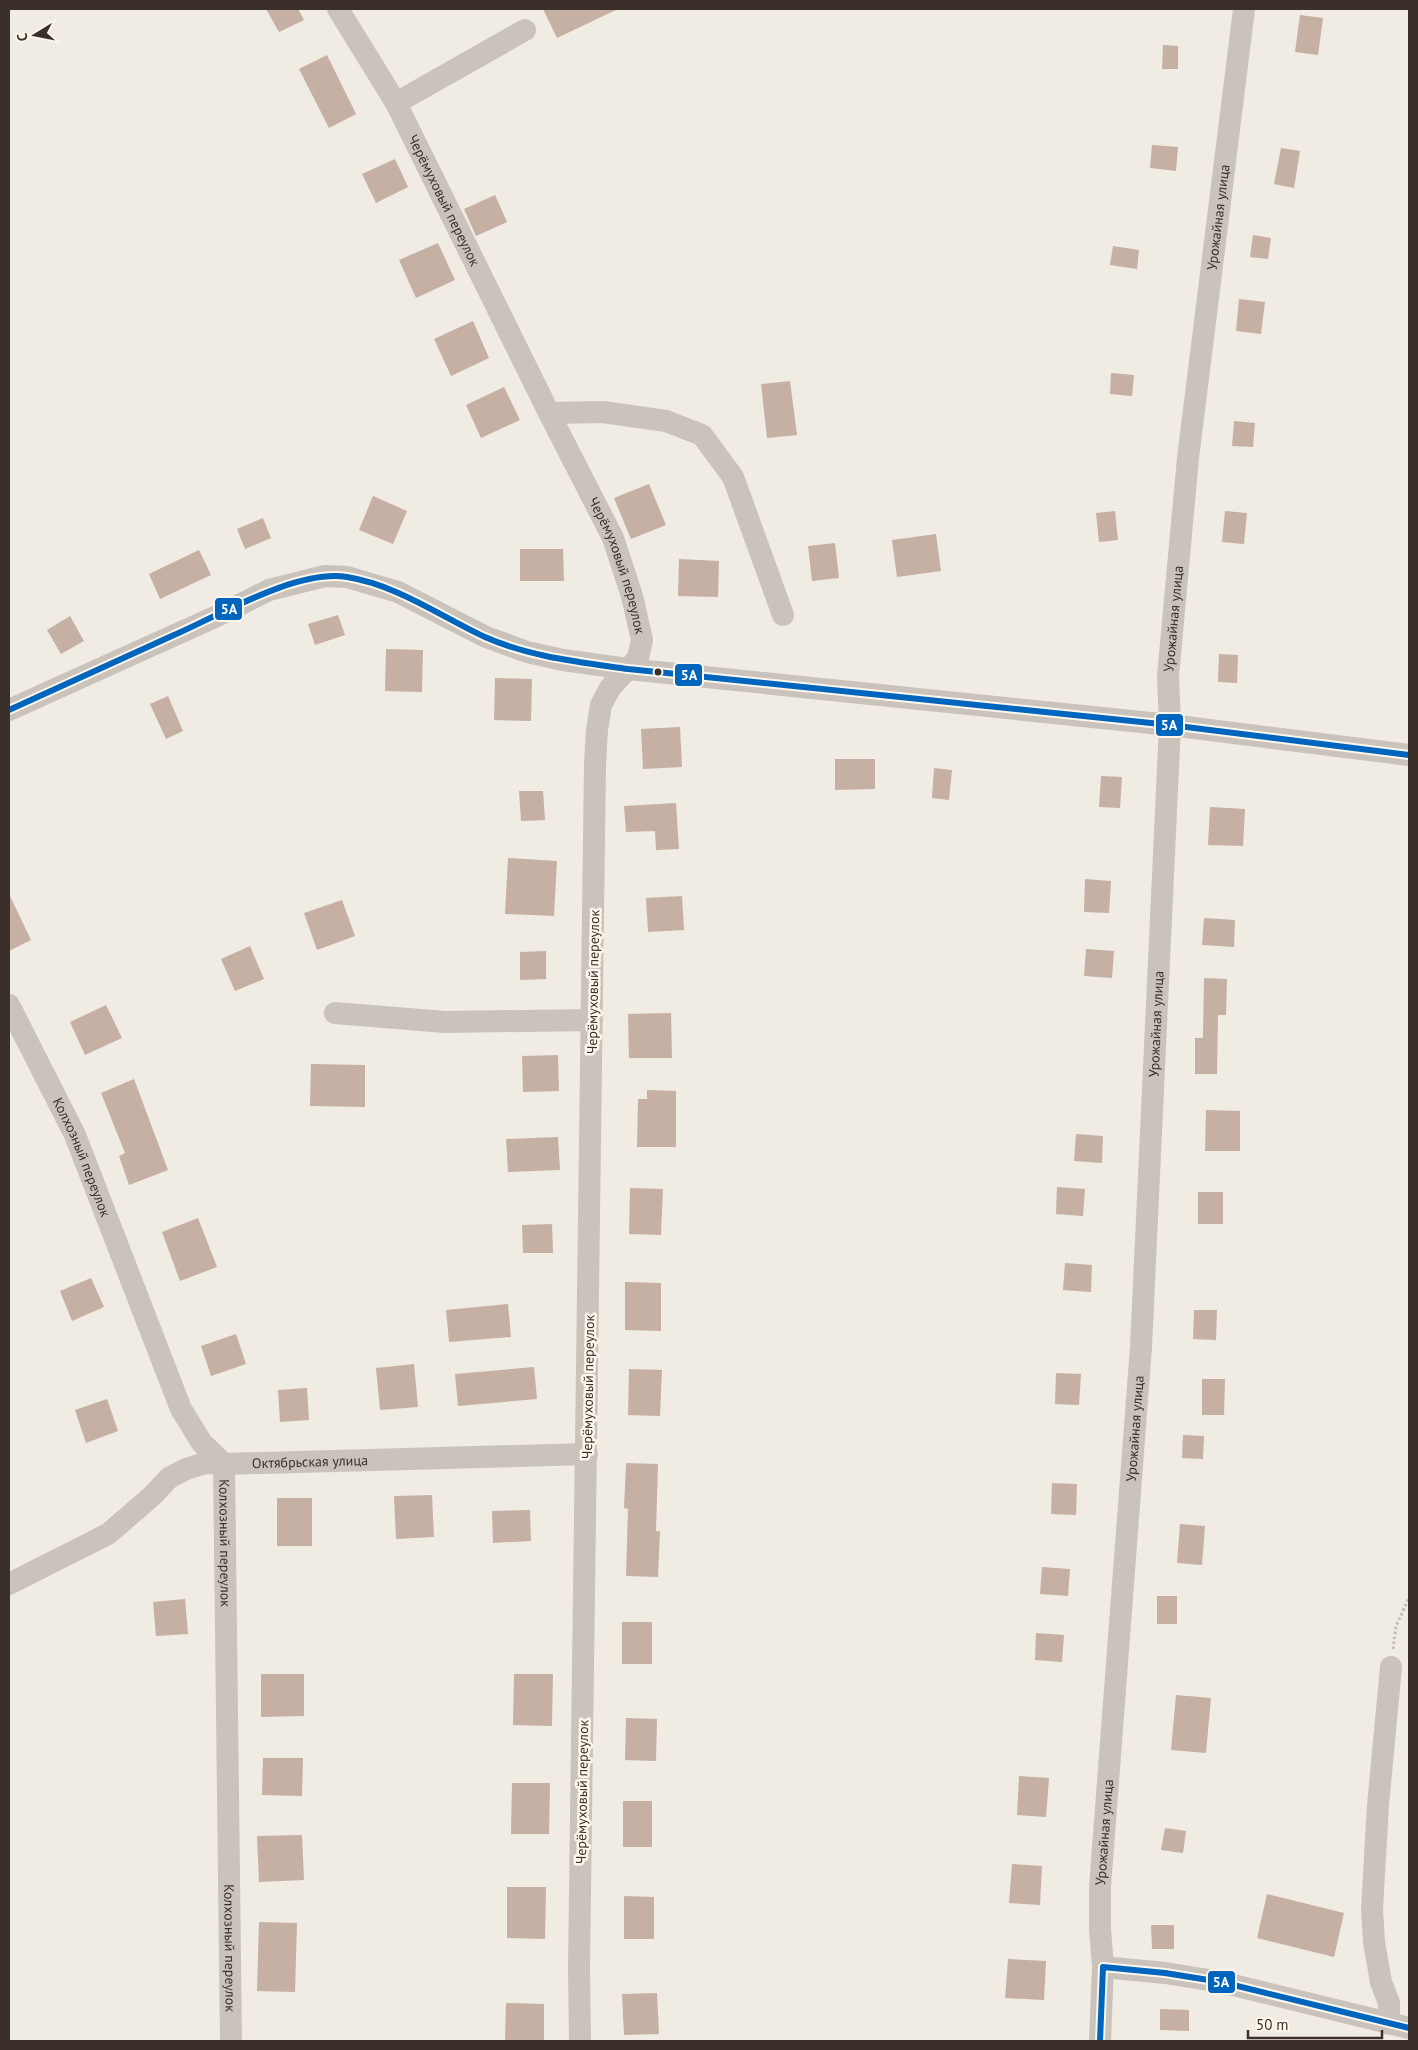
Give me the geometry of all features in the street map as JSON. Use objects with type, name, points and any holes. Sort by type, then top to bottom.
[{"type":"street","name":"Черёмуховый переулок","points":[[338,9],[396,103],[549,413],[614,538],[632,596],[642,640],[638,658],[610,688],[601,705],[596,730],[579,1968],[580,2041]]},
{"type":"street","name":"Урожайная улица","points":[[1100,2041],[1103,1967],[1100,1929],[1100,1886],[1141,1347],[1170,725],[1168,676],[1188,458],[1244,9]]},
{"type":"street","points":[[396,103],[525,30]]},
{"type":"street","points":[[549,413],[603,412],[666,421],[702,435],[733,477],[782,615]]},
{"type":"street","points":[[9,710],[217,616],[269,590],[325,576],[347,577],[398,592],[486,637],[527,652],[563,660],[628,669],[1170,725],[1409,755]]},
{"type":"street","name":"Колхозный переулок","points":[[9,1005],[75,1134],[181,1409],[202,1443],[224,1464],[231,2041]]},
{"type":"street","points":[[335,1013],[445,1022],[592,1020]]},
{"type":"street","name":"Октябрьская улица","points":[[9,1584],[108,1534],[152,1496],[169,1478],[205,1463],[587,1454]]},
{"type":"street","points":[[1391,1667],[1378,1805],[1372,1909],[1374,1942],[1382,1982],[1399,2026]]},
{"type":"street","points":[[1103,1967],[1165,1973],[1221,1982],[1399,2026]]},
{"type":"path","points":[[1391,1667],[1396,1626],[1409,1598]]},
{"type":"building","points":[[266,9],[298,9],[304,20],[279,32]]},
{"type":"building","points":[[543,9],[618,9],[557,38]]},
{"type":"building","points":[[1300,15],[1323,18],[1318,55],[1295,52]]},
{"type":"building","points":[[1163,45],[1178,46],[1178,69],[1162,69]]},
{"type":"building","points":[[327,55],[356,114],[329,128],[299,69]]},
{"type":"building","points":[[1152,145],[1178,147],[1176,171],[1150,168]]},
{"type":"building","points":[[1281,148],[1300,151],[1294,188],[1274,184]]},
{"type":"building","points":[[395,159],[408,187],[376,203],[362,174]]},
{"type":"building","points":[[495,195],[507,222],[476,236],[464,209]]},
{"type":"building","points":[[1253,235],[1271,238],[1268,259],[1250,257]]},
{"type":"building","points":[[438,243],[455,280],[416,298],[399,260]]},
{"type":"building","points":[[1113,246],[1139,250],[1137,269],[1110,265]]},
{"type":"building","points":[[1239,299],[1265,302],[1261,334],[1236,331]]},
{"type":"building","points":[[473,321],[489,358],[451,376],[434,339]]},
{"type":"building","points":[[1111,373],[1134,375],[1132,396],[1110,394]]},
{"type":"building","points":[[790,381],[797,435],[767,438],[761,384]]},
{"type":"building","points":[[504,387],[520,420],[481,438],[466,405]]},
{"type":"building","points":[[1234,421],[1255,423],[1253,447],[1232,446]]},
{"type":"building","points":[[649,484],[666,525],[631,539],[614,498]]},
{"type":"building","points":[[373,496],[407,511],[393,544],[359,530]]},
{"type":"building","points":[[1115,511],[1118,540],[1099,542],[1096,513]]},
{"type":"building","points":[[1225,511],[1247,513],[1244,544],[1222,542]]},
{"type":"building","points":[[263,518],[271,538],[245,549],[237,529]]},
{"type":"building","points":[[936,534],[941,571],[897,577],[892,540]]},
{"type":"building","points":[[835,543],[839,578],[812,581],[808,546]]},
{"type":"building","points":[[520,549],[563,549],[564,581],[520,581]]},
{"type":"building","points":[[199,550],[211,575],[160,599],[149,574]]},
{"type":"building","points":[[679,559],[719,561],[718,597],[678,596]]},
{"type":"building","points":[[338,615],[345,635],[315,645],[308,624]]},
{"type":"building","points":[[70,616],[84,641],[61,654],[47,630]]},
{"type":"building","points":[[386,649],[423,650],[422,692],[385,691]]},
{"type":"building","points":[[1219,654],[1238,655],[1237,683],[1218,682]]},
{"type":"building","points":[[495,678],[532,679],[531,721],[494,720]]},
{"type":"building","points":[[168,696],[183,731],[166,739],[150,704]]},
{"type":"building","points":[[680,727],[682,767],[643,769],[641,729]]},
{"type":"building","points":[[835,759],[875,759],[875,789],[835,790]]},
{"type":"building","points":[[934,768],[952,770],[949,800],[932,798]]},
{"type":"building","points":[[1101,776],[1122,777],[1120,808],[1099,807]]},
{"type":"building","points":[[519,791],[543,791],[545,820],[521,821]]},
{"type":"building","points":[[676,803],[679,849],[656,850],[655,831],[626,832],[624,806]]},
{"type":"building","points":[[1210,807],[1245,809],[1243,846],[1208,845]]},
{"type":"building","points":[[508,858],[557,861],[554,916],[505,914]]},
{"type":"building","points":[[1085,879],[1111,881],[1109,913],[1084,912]]},
{"type":"building","points":[[9,894],[31,940],[9,951]]},
{"type":"building","points":[[682,896],[684,930],[648,932],[646,898]]},
{"type":"building","points":[[342,900],[355,936],[317,950],[304,913]]},
{"type":"building","points":[[1204,918],[1235,920],[1234,947],[1202,945]]},
{"type":"building","points":[[250,946],[264,979],[235,991],[221,959]]},
{"type":"building","points":[[1086,949],[1114,951],[1112,978],[1084,976]]},
{"type":"building","points":[[546,951],[546,979],[520,980],[520,952]]},
{"type":"building","points":[[1204,978],[1227,979],[1226,1015],[1218,1015],[1217,1074],[1195,1074],[1195,1038],[1203,1038]]},
{"type":"building","points":[[106,1005],[122,1038],[85,1055],[70,1022]]},
{"type":"building","points":[[671,1013],[672,1058],[629,1058],[628,1014]]},
{"type":"building","points":[[558,1055],[559,1091],[523,1092],[522,1056]]},
{"type":"building","points":[[311,1064],[365,1065],[365,1107],[310,1106]]},
{"type":"building","points":[[134,1079],[168,1170],[129,1185],[119,1156],[125,1153],[101,1093]]},
{"type":"building","points":[[647,1090],[676,1091],[676,1147],[637,1147],[638,1099],[647,1099]]},
{"type":"building","points":[[1206,1110],[1240,1111],[1240,1151],[1205,1151]]},
{"type":"building","points":[[1076,1134],[1103,1136],[1102,1163],[1074,1161]]},
{"type":"building","points":[[558,1137],[560,1170],[508,1172],[506,1139]]},
{"type":"building","points":[[1057,1187],[1085,1189],[1083,1216],[1056,1214]]},
{"type":"building","points":[[630,1188],[663,1189],[661,1235],[629,1234]]},
{"type":"building","points":[[1198,1192],[1223,1192],[1223,1224],[1198,1224]]},
{"type":"building","points":[[198,1218],[217,1267],[180,1281],[162,1232]]},
{"type":"building","points":[[552,1224],[553,1253],[523,1253],[522,1225]]},
{"type":"building","points":[[1065,1263],[1092,1265],[1091,1292],[1063,1290]]},
{"type":"building","points":[[91,1278],[104,1307],[72,1321],[60,1291]]},
{"type":"building","points":[[625,1282],[661,1283],[661,1331],[625,1330]]},
{"type":"building","points":[[508,1304],[511,1337],[449,1342],[446,1310]]},
{"type":"building","points":[[1194,1310],[1217,1310],[1216,1340],[1193,1339]]},
{"type":"building","points":[[236,1334],[246,1364],[211,1376],[201,1346]]},
{"type":"building","points":[[414,1364],[418,1407],[380,1410],[376,1368]]},
{"type":"building","points":[[534,1367],[537,1399],[458,1406],[455,1374]]},
{"type":"building","points":[[629,1369],[662,1370],[660,1416],[628,1415]]},
{"type":"building","points":[[1056,1373],[1081,1374],[1079,1405],[1055,1404]]},
{"type":"building","points":[[1202,1379],[1225,1379],[1224,1415],[1202,1415]]},
{"type":"building","points":[[307,1388],[309,1420],[280,1422],[278,1390]]},
{"type":"building","points":[[107,1399],[118,1431],[86,1443],[75,1410]]},
{"type":"building","points":[[1183,1435],[1204,1436],[1203,1459],[1182,1458]]},
{"type":"building","points":[[626,1463],[658,1464],[656,1531],[660,1531],[658,1577],[626,1576],[628,1509],[624,1508]]},
{"type":"building","points":[[1052,1483],[1077,1484],[1076,1515],[1051,1514]]},
{"type":"building","points":[[432,1495],[434,1537],[396,1539],[394,1496]]},
{"type":"building","points":[[277,1498],[312,1498],[312,1546],[277,1546]]},
{"type":"building","points":[[530,1510],[531,1541],[493,1543],[492,1511]]},
{"type":"building","points":[[1180,1524],[1205,1526],[1202,1565],[1177,1563]]},
{"type":"building","points":[[1042,1567],[1070,1569],[1068,1596],[1040,1594]]},
{"type":"building","points":[[1157,1596],[1177,1596],[1177,1624],[1157,1624]]},
{"type":"building","points":[[185,1599],[188,1634],[156,1636],[153,1602]]},
{"type":"building","points":[[622,1622],[652,1622],[652,1664],[622,1664]]},
{"type":"building","points":[[1036,1633],[1064,1635],[1062,1662],[1035,1660]]},
{"type":"building","points":[[261,1674],[304,1674],[304,1716],[261,1717]]},
{"type":"building","points":[[514,1674],[553,1674],[552,1726],[513,1725]]},
{"type":"building","points":[[1176,1695],[1211,1698],[1206,1753],[1171,1750]]},
{"type":"building","points":[[626,1718],[657,1719],[656,1761],[625,1760]]},
{"type":"building","points":[[263,1758],[303,1758],[302,1796],[262,1795]]},
{"type":"building","points":[[1019,1776],[1049,1778],[1046,1817],[1017,1815]]},
{"type":"building","points":[[512,1783],[550,1783],[549,1834],[511,1834]]},
{"type":"building","points":[[623,1801],[652,1801],[652,1847],[623,1847]]},
{"type":"building","points":[[1165,1828],[1186,1831],[1183,1853],[1161,1850]]},
{"type":"building","points":[[302,1835],[304,1880],[259,1882],[257,1836]]},
{"type":"building","points":[[1012,1864],[1042,1866],[1040,1905],[1009,1903]]},
{"type":"building","points":[[507,1887],[546,1887],[545,1939],[507,1938]]},
{"type":"building","points":[[1267,1894],[1344,1913],[1334,1957],[1257,1938]]},
{"type":"building","points":[[624,1896],[654,1897],[654,1939],[624,1939]]},
{"type":"building","points":[[259,1922],[297,1923],[295,1992],[257,1991]]},
{"type":"building","points":[[1151,1925],[1174,1925],[1174,1949],[1152,1949]]},
{"type":"building","points":[[1008,1959],[1046,1961],[1044,2000],[1005,1998]]},
{"type":"building","points":[[657,1993],[659,2034],[624,2035],[622,1994]]},
{"type":"building","points":[[506,2003],[544,2004],[544,2041],[505,2041]]},
{"type":"building","points":[[1160,2009],[1189,2010],[1189,2031],[1160,2030]]},
{"type":"transit line","name":"5А","points":[[9,710],[259,596],[305,580],[327,576],[347,577],[383,587],[418,602],[468,629],[502,644],[537,654],[573,661],[628,669],[1170,725],[1409,755]]},
{"type":"transit line","name":"5А","points":[[1100,2041],[1103,1967],[1165,1973],[1221,1982],[1409,2028]]}]
